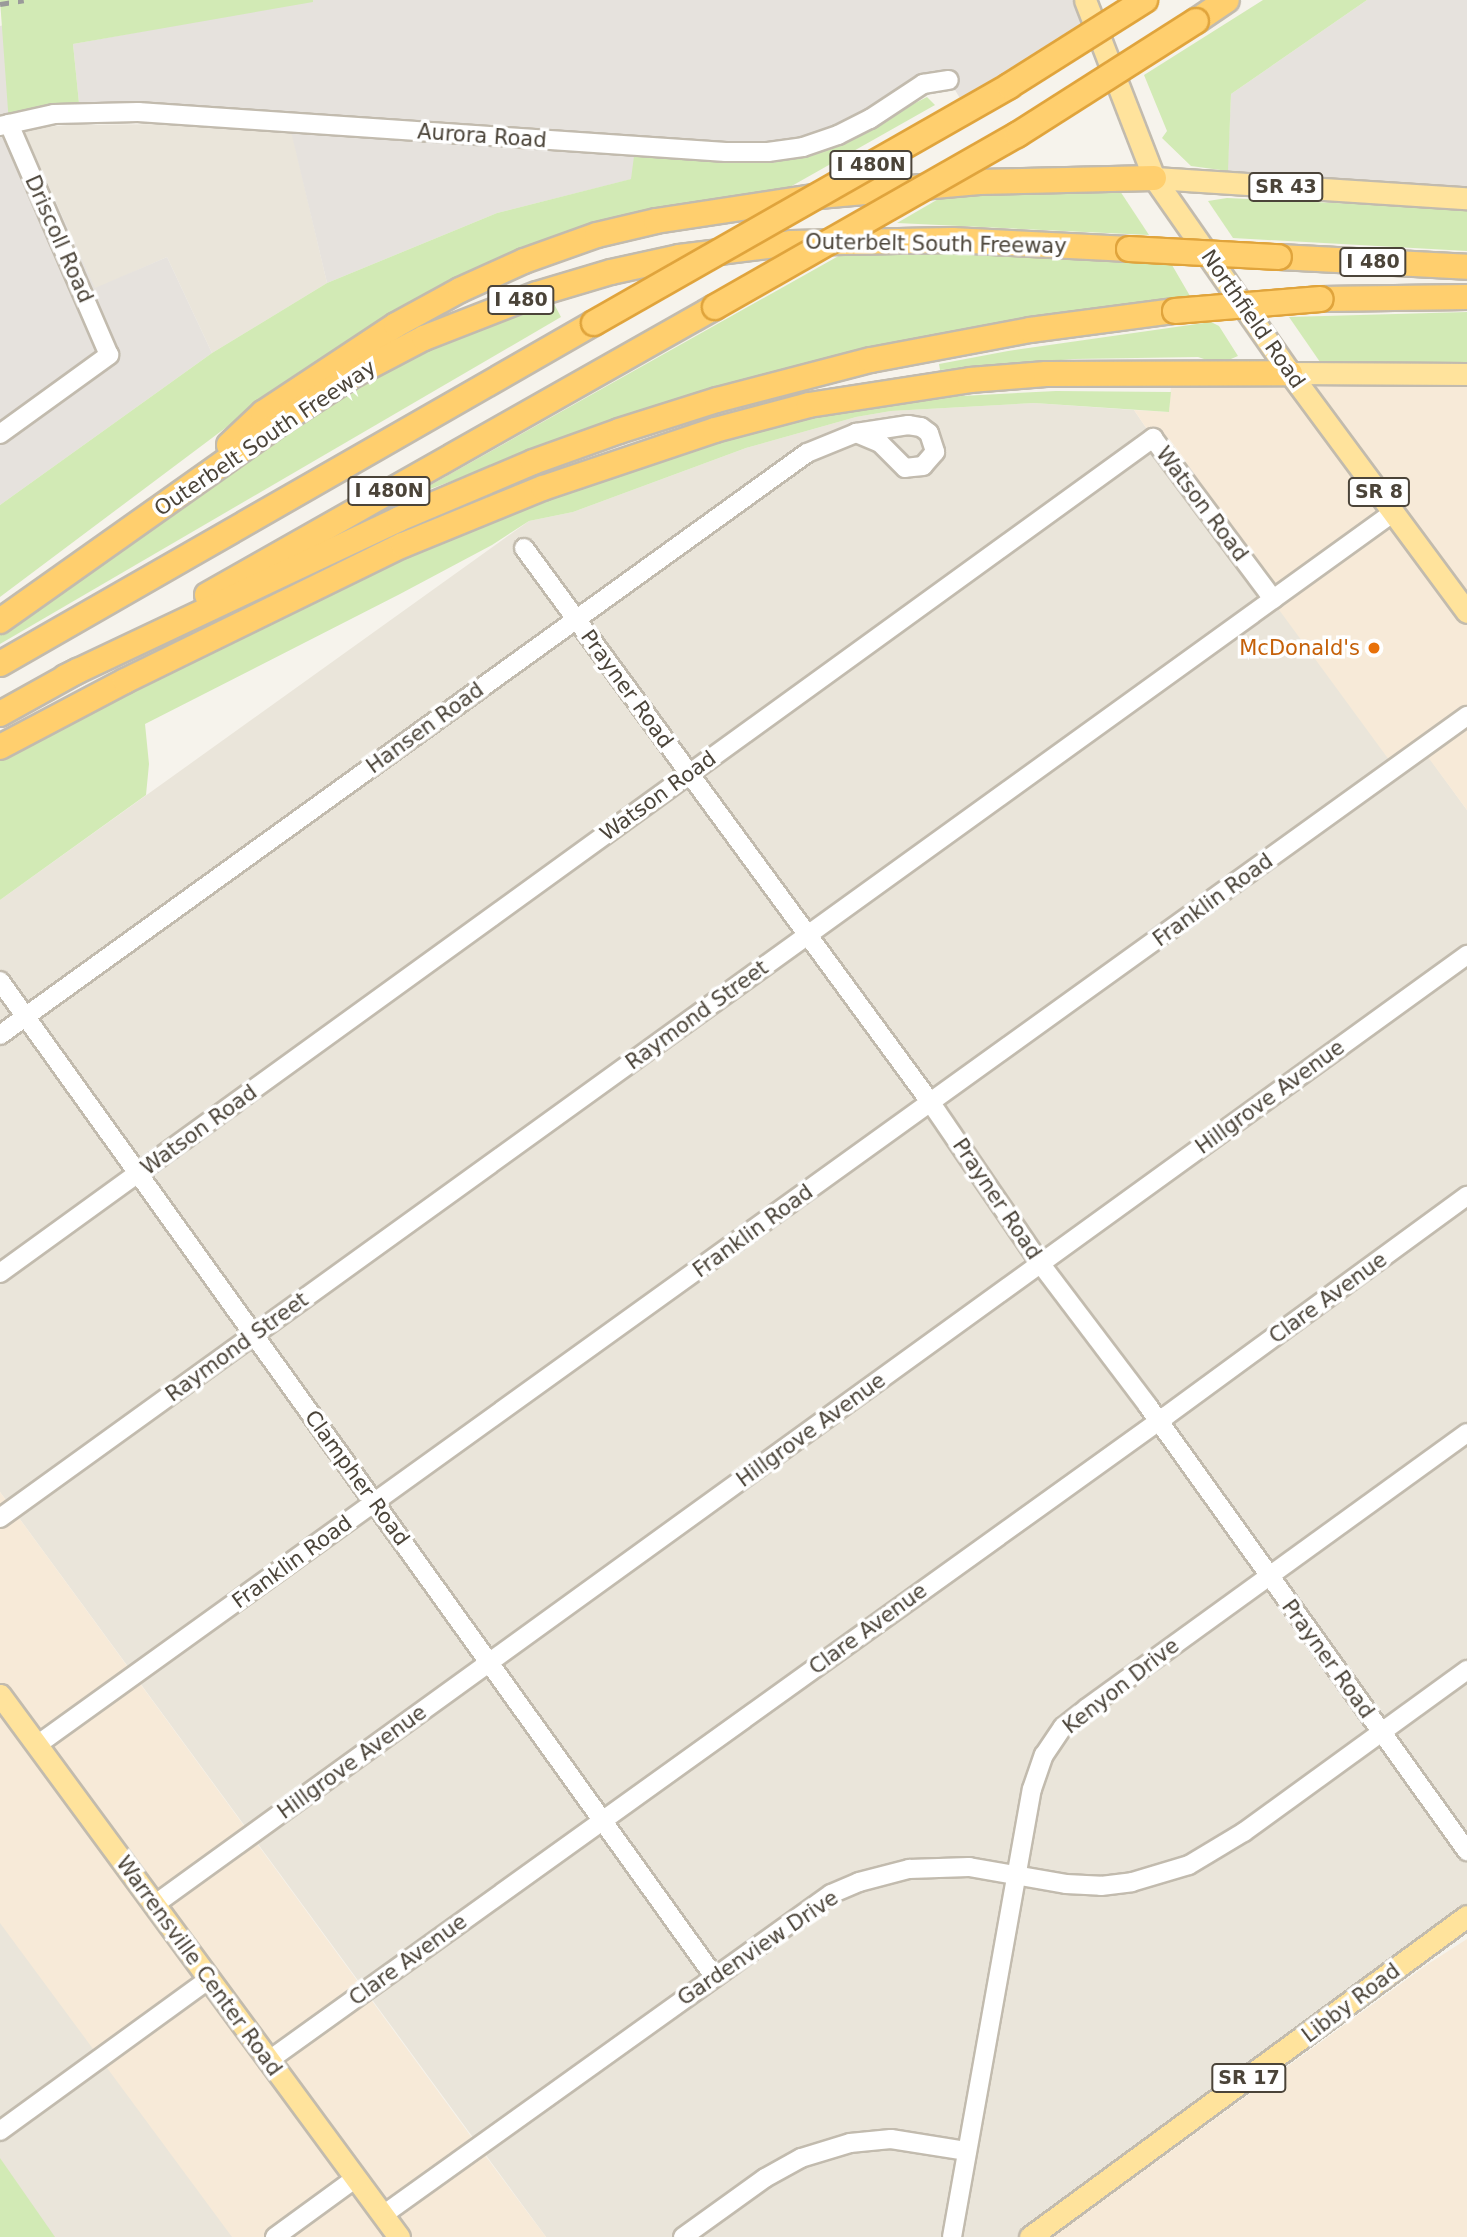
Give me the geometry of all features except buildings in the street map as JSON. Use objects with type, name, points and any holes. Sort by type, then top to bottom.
[{"type":"highway","name":"I 480N","points":[[0,664],[978,104],[1145,0]]},
{"type":"highway","name":"I 480N","points":[[65,677],[1017,135],[1227,0]]},
{"type":"highway","points":[[176,497],[256,419],[396,325],[460,290],[524,261],[597,235],[656,220],[819,196],[979,182],[1154,177]]},
{"type":"highway","name":"Outerbelt South Freeway","points":[[0,621],[320,396],[390,355],[499,308],[611,272],[712,252],[828,240],[952,240],[1467,267]]},
{"type":"highway","name":"I 480","points":[[0,714],[65,677],[421,509],[533,462],[642,424],[768,386],[924,349],[1084,321],[1321,299],[1467,297]]},
{"type":"highway","points":[[0,747],[125,681],[403,545],[543,488],[715,430],[809,405],[970,380],[1046,374],[1290,373]]},
{"type":"main road","name":"Northfield Road","points":[[1085,0],[1154,177],[1290,373],[1467,612]]},
{"type":"main road","name":"SR 43","points":[[1154,177],[1467,198]]},
{"type":"main road","points":[[1290,373],[1467,373]]},
{"type":"main road","name":"Warrensville Center Road","points":[[0,1695],[399,2237]]},
{"type":"main road","name":"Libby Road","points":[[1030,2237],[1467,1916]]},
{"type":"street","name":"Aurora Road","points":[[4,125],[54,114],[138,112],[726,152],[768,152],[803,147],[838,135],[870,119],[923,84],[949,80]]},
{"type":"street","name":"Driscoll Road","points":[[0,434],[109,355],[4,125]]},
{"type":"street","name":"Hansen Road","points":[[0,1035],[807,453],[856,433]]},
{"type":"street","name":"Watson Road","points":[[0,1273],[1153,438],[1273,599]]},
{"type":"street","name":"Raymond Street","points":[[0,1518],[1394,512]]},
{"type":"street","name":"Prayner Road","points":[[524,548],[931,1103],[1040,1263],[1158,1421],[1467,1851]]},
{"type":"street","name":"Franklin Road","points":[[37,1745],[1467,716]]},
{"type":"street","name":"Hillgrove Avenue","points":[[154,1905],[1467,955]]},
{"type":"street","name":"Clampher Road","points":[[0,981],[714,1976]]},
{"type":"street","name":"Clare Avenue","points":[[268,2061],[1467,1196]]},
{"type":"street","name":"Kenyon Drive","points":[[952,2237],[1032,1789],[1044,1755],[1063,1727],[1467,1433]]},
{"type":"street","name":"Gardenview Drive","points":[[383,2215],[810,1907],[859,1882],[909,1869],[969,1867],[1066,1884],[1101,1886],[1132,1882],[1189,1865],[1244,1832],[1467,1670]]},
{"type":"street","points":[[0,2131],[209,1979]]},
{"type":"street","points":[[683,2237],[765,2178],[813,2154],[850,2143],[891,2139],[967,2151]]},
{"type":"street","points":[[275,2237],[356,2178]]},
{"type":"shaded area","points":[[313,0],[1085,0],[1099,37],[967,110],[949,80],[803,147],[636,146],[632,179],[497,213],[327,283],[289,123],[80,113],[73,44]]},
{"type":"shaded area","points":[[1367,0],[1467,0],[1467,198],[1227,183],[1231,94]]},
{"type":"shaded area","points":[[4,25],[11,104],[95,288],[167,257],[212,353],[0,505],[0,26]]},
{"type":"shaded area","points":[[172,124],[292,133],[327,283],[212,353],[167,257],[95,289],[23,129],[67,125]]},
{"type":"shaded area","points":[[1172,374],[1467,374],[1467,810],[1422,749],[1395,768],[1134,410],[1169,412]]},
{"type":"shaded area","points":[[1034,403],[1134,410],[1153,438],[1422,748],[1467,810],[1467,1916],[1030,2237],[546,2237],[0,1492],[0,900],[529,521],[573,512],[746,448],[856,417],[891,411]]},
{"type":"shaded area","points":[[0,1492],[546,2237],[232,2237],[0,1923]]},
{"type":"shaded area","points":[[0,1919],[238,2237],[0,2237]]},
{"type":"shaded area","points":[[1467,1939],[1467,2237],[1053,2237],[1428,1964]]},
{"type":"green space","points":[[0,0],[313,2],[73,44],[80,113],[9,124]]},
{"type":"green space","points":[[1263,0],[1367,0],[1231,94],[1228,171],[1191,166],[1162,138],[1167,131],[1144,75]]},
{"type":"green space","points":[[927,97],[935,105],[774,196],[708,200],[649,213],[511,252],[424,295],[288,381],[0,597],[0,505],[212,353],[327,283],[497,213],[631,179],[634,156],[773,163],[846,138]]},
{"type":"green space","points":[[1120,191],[1149,235],[897,223],[947,194]]},
{"type":"green space","points":[[1227,198],[1467,209],[1467,251],[1233,238],[1208,201]]},
{"type":"green space","points":[[851,249],[943,251],[1172,265],[1190,296],[1025,317],[865,349],[572,437],[411,496]]},
{"type":"green space","points":[[553,302],[561,317],[0,644],[0,632],[345,393],[422,350],[502,315]]},
{"type":"green space","points":[[1467,312],[1467,362],[1320,362],[1289,317]]},
{"type":"green space","points":[[1211,322],[1219,326],[1238,356],[1219,364],[1198,357],[1074,359],[940,370],[939,364],[1008,351]]},
{"type":"green space","points":[[1056,391],[1171,392],[1169,412],[1034,403],[891,411],[856,417],[746,448],[573,512],[529,521],[492,545],[400,594],[145,724],[149,764],[146,795],[0,900],[0,759],[353,580],[524,507],[664,457],[739,435],[817,416],[924,398]]},
{"type":"green space","points":[[0,2158],[55,2237],[0,2237]]},
{"type":"railway","points":[[0,4],[24,0]]},
{"type":"place","name":"McDonald's","points":[[1374,648]]}]
